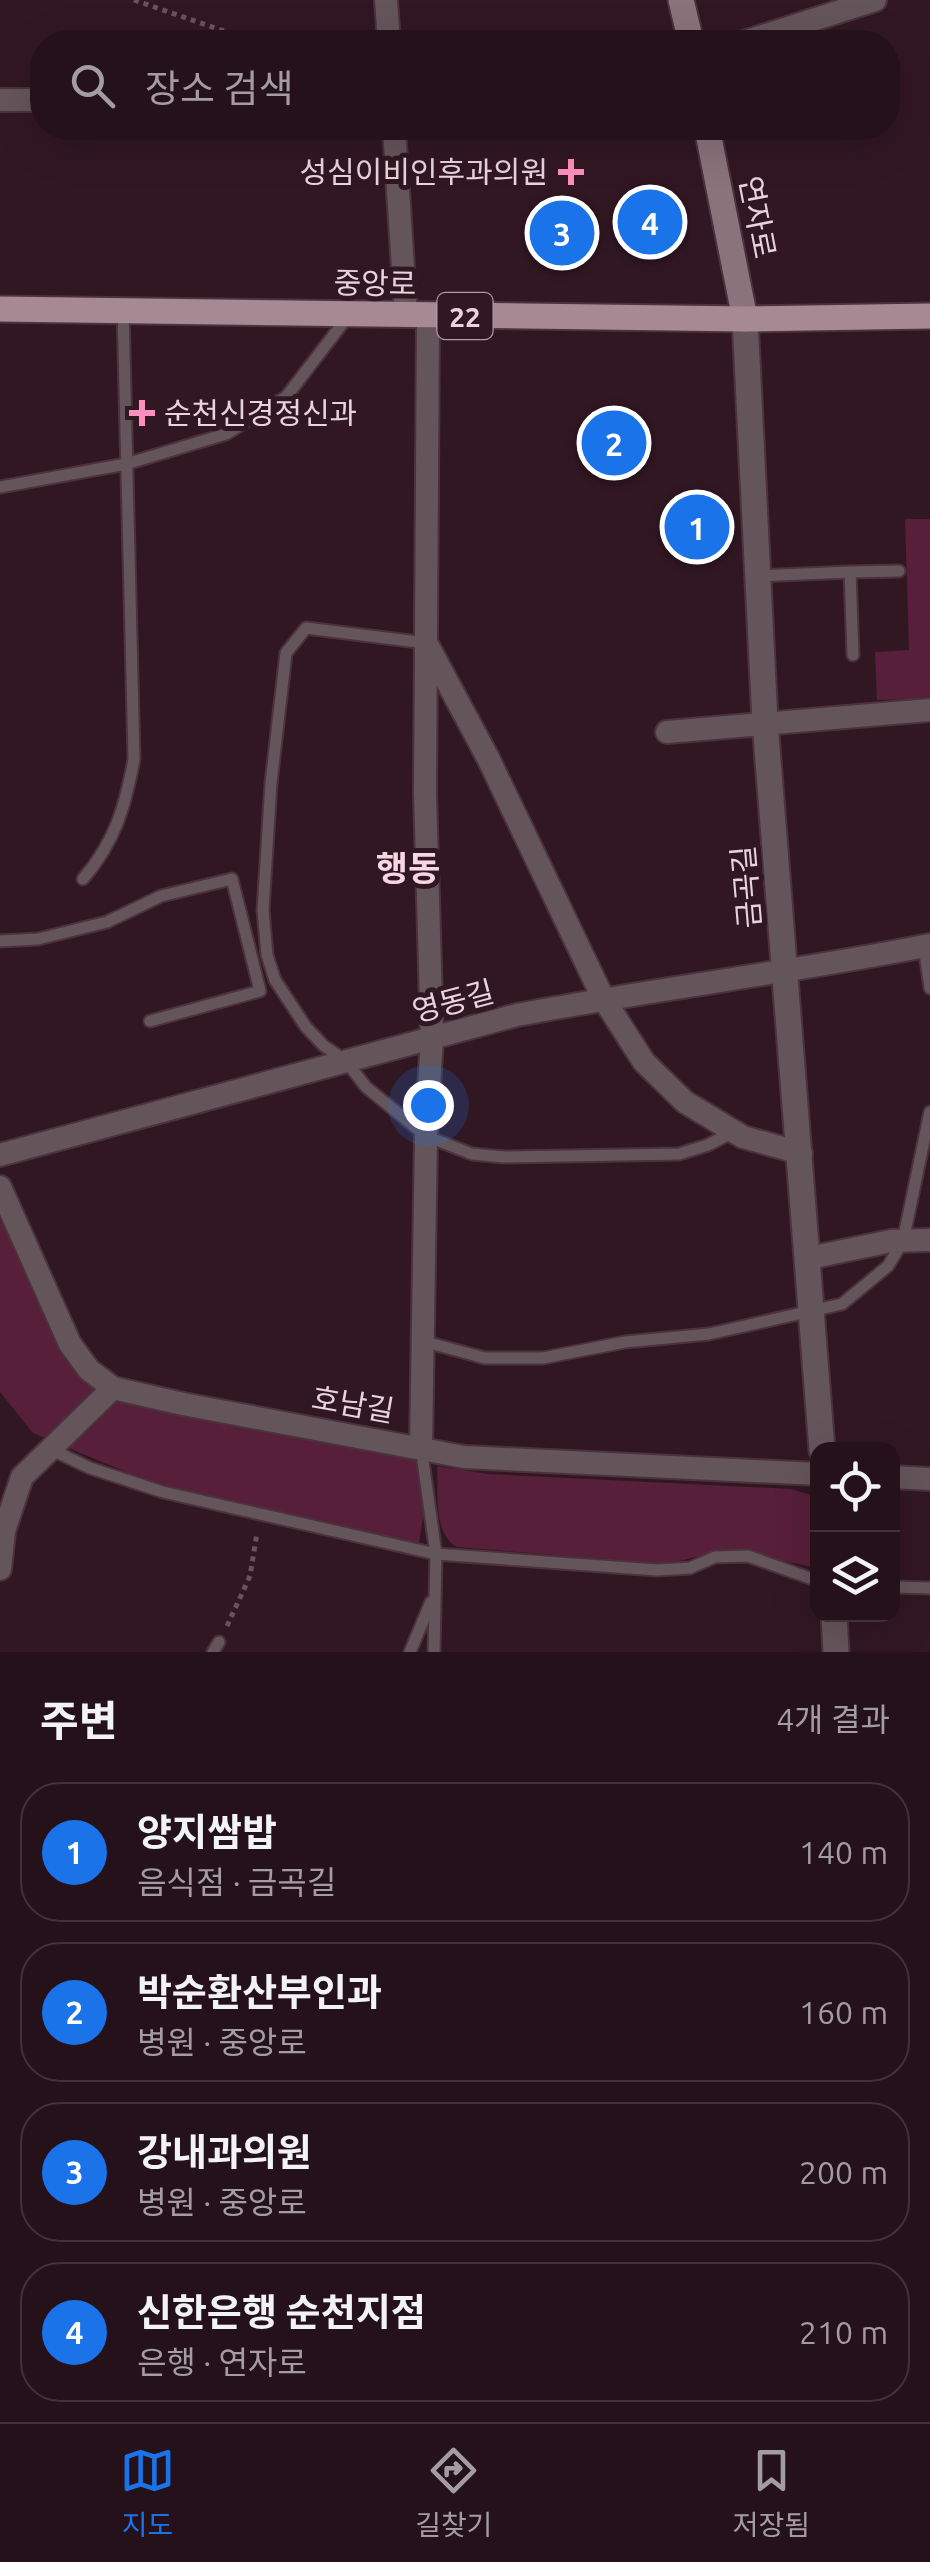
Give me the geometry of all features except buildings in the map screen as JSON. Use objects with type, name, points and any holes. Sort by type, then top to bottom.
[{"type":"main road","points":[[682,0],[688,30]]},
{"type":"main road","name":"연자로","points":[[710,140],[745,319]]},
{"type":"main road","name":"중앙로","points":[[0,308],[745,319],[930,316]]},
{"type":"street","points":[[386,0],[387,30]]},
{"type":"street","points":[[781,30],[874,0]]},
{"type":"street","points":[[0,100],[30,100]]},
{"type":"street","points":[[395,140],[417,316],[426,643],[425,793],[432,1038],[426,1136],[421,1448]]},
{"type":"street","name":"금곡길","points":[[745,319],[765,722],[821,1442]]},
{"type":"street","points":[[426,643],[488,758],[603,998],[644,1062],[686,1102],[734,1131],[800,1153]]},
{"type":"street","points":[[667,732],[930,710]]},
{"type":"street","name":"영동길","points":[[0,1155],[517,1014],[927,946]]},
{"type":"street","points":[[0,1187],[70,1344],[89,1370],[113,1388],[22,1477],[4,1531],[0,1569]]},
{"type":"street","points":[[809,1258],[930,1240]]},
{"type":"street","name":"호남길","points":[[113,1388],[464,1457],[810,1474]]},
{"type":"street","points":[[900,1478],[930,1479]]},
{"type":"street","points":[[834,1622],[836,1652]]},
{"type":"lane","points":[[83,879],[106,852],[134,759],[123,310]]},
{"type":"lane","points":[[0,487],[126,464],[226,434],[286,396],[349,315]]},
{"type":"lane","points":[[756,576],[899,571]]},
{"type":"lane","points":[[850,572],[853,655]]},
{"type":"lane","points":[[426,643],[306,628],[286,653],[271,783],[263,910],[267,955],[275,980],[306,1027],[346,1061],[366,1087],[426,1136],[482,1156],[679,1154],[734,1131]]},
{"type":"lane","points":[[0,942],[38,939],[107,922],[161,896],[232,880],[260,991],[150,1021]]},
{"type":"lane","points":[[927,946],[930,988]]},
{"type":"lane","points":[[422,1340],[485,1358],[543,1358],[625,1342],[709,1334],[842,1304],[888,1266],[903,1241],[930,1112]]},
{"type":"lane","points":[[48,1448],[90,1468],[163,1492],[436,1554],[658,1570],[690,1568],[715,1557],[748,1556],[810,1578]]},
{"type":"lane","points":[[421,1448],[436,1554],[434,1652]]},
{"type":"lane","points":[[900,1587],[930,1588]]},
{"type":"lane","points":[[410,1652],[435,1594]]},
{"type":"path","points":[[134,0],[221,30]]},
{"type":"path","points":[[216,1647],[250,1576],[260,1513]]},
{"type":"shaded area","points":[[905,519],[930,519],[930,699],[877,700],[875,652],[909,650]]},
{"type":"shaded area","points":[[0,1209],[99,1387],[118,1401],[414,1459],[425,1468],[428,1483],[419,1544],[164,1488],[33,1433],[0,1392]]},
{"type":"shaded area","points":[[437,1466],[488,1474],[791,1489],[810,1495],[810,1567],[728,1549],[667,1564],[457,1547],[449,1541],[440,1522]]},
{"type":"place","name":"성심이비인후과의원","points":[[571,172]]},
{"type":"place","name":"신한은행 순천지점","points":[[650,222]]},
{"type":"place","name":"강내과의원","points":[[562,233]]},
{"type":"place","name":"순천신경정신과","points":[[142,413]]},
{"type":"place","name":"박순환산부인과","points":[[614,443]]},
{"type":"place","name":"양지쌈밥","points":[[697,527]]},
{"type":"district","name":"행동","points":[[408,868]]}]
